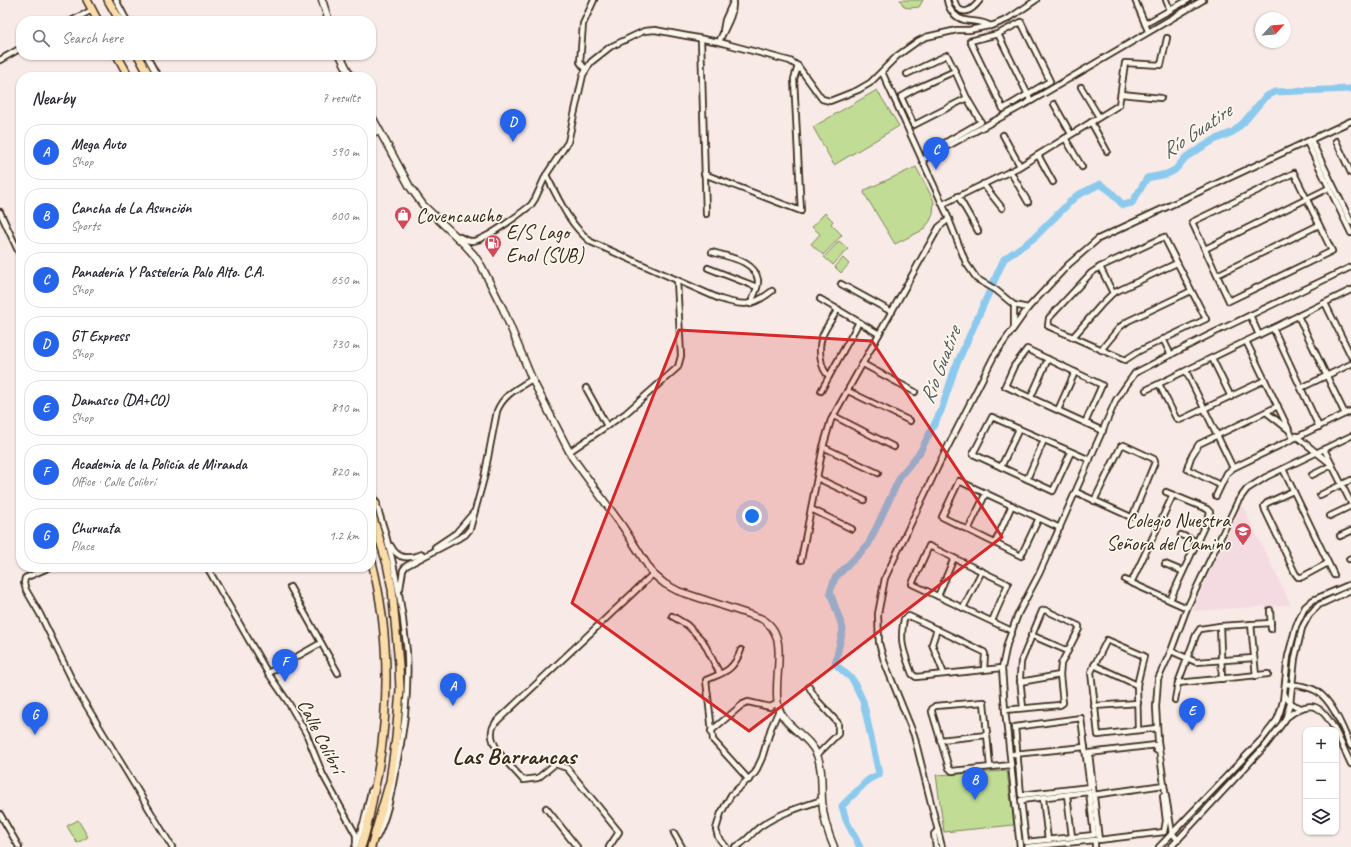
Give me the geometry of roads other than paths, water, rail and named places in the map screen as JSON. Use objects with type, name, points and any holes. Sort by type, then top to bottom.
[{"type":"highway","points":[[87,0],[95,16]]},
{"type":"highway","points":[[108,0],[117,16]]},
{"type":"highway","points":[[120,60],[126,72]]},
{"type":"highway","points":[[141,60],[147,72]]},
{"type":"highway","points":[[371,847],[390,781],[396,738],[400,690],[392,589],[387,564],[376,528]]},
{"type":"highway","points":[[358,846],[376,782],[384,727],[386,664],[380,600],[374,572]]},
{"type":"main road","points":[[322,0],[327,16]]},
{"type":"main road","points":[[342,60],[348,72]]},
{"type":"main road","points":[[376,124],[415,194],[423,205],[474,255],[488,277],[532,379],[569,452],[623,527],[653,574],[665,584],[678,591],[760,618],[772,626],[777,635],[779,647],[778,707],[786,720],[811,744],[817,755],[821,769],[822,800],[825,823],[834,847]]},
{"type":"street","points":[[116,0],[124,16]]},
{"type":"street","points":[[586,69],[581,64],[580,56],[582,27],[594,0]]},
{"type":"street","points":[[947,0],[949,8],[958,18],[990,26]]},
{"type":"street","points":[[954,0],[961,12],[968,11],[980,0]]},
{"type":"street","points":[[452,233],[472,241],[484,238],[531,205],[546,175],[568,142],[578,94],[586,69],[591,62],[610,47],[644,31],[655,30],[719,42],[790,62],[798,66],[822,99],[830,101],[858,90],[870,83],[897,56],[926,37],[957,30],[969,30],[990,26],[1008,19],[1036,0]]},
{"type":"street","points":[[1135,0],[1148,31]]},
{"type":"street","points":[[1166,0],[1170,10]]},
{"type":"street","points":[[1145,24],[1188,0]]},
{"type":"street","points":[[922,160],[1031,101],[1203,0]]},
{"type":"street","points":[[719,42],[727,25],[733,2]]},
{"type":"street","points":[[81,16],[92,10]]},
{"type":"street","points":[[1021,22],[1050,81],[1003,109],[970,41],[998,34],[1021,22]]},
{"type":"street","points":[[998,34],[1031,101]]},
{"type":"street","points":[[943,204],[1020,166],[1119,105],[1125,63],[1161,66],[1167,38]]},
{"type":"street","points":[[701,39],[706,214]]},
{"type":"street","points":[[0,60],[16,51]]},
{"type":"street","points":[[907,74],[947,55],[967,98],[981,122],[927,153]]},
{"type":"street","points":[[149,60],[155,72]]},
{"type":"street","points":[[704,174],[801,211],[794,79],[798,66]]},
{"type":"street","points":[[914,126],[901,97],[955,71]]},
{"type":"street","points":[[882,72],[943,204],[966,264],[977,279],[996,290],[1014,305],[1028,308]]},
{"type":"street","points":[[1081,87],[1099,118]]},
{"type":"street","points":[[1121,94],[1161,98]]},
{"type":"street","points":[[908,128],[967,98]]},
{"type":"street","points":[[1054,104],[1071,134]]},
{"type":"street","points":[[1092,122],[1107,151]]},
{"type":"street","points":[[942,847],[914,734],[884,662],[879,644],[878,614],[885,578],[932,478],[994,356],[1028,308],[1068,265],[1098,238],[1351,122]]},
{"type":"street","points":[[376,133],[380,132]]},
{"type":"street","points":[[1003,136],[1020,166]]},
{"type":"street","points":[[1065,138],[1082,167]]},
{"type":"street","points":[[1309,141],[1329,188],[1351,232]]},
{"type":"street","points":[[1309,141],[1351,220]]},
{"type":"street","points":[[1336,141],[1351,173]]},
{"type":"street","points":[[1038,155],[1054,182]]},
{"type":"street","points":[[1010,171],[1028,202]]},
{"type":"street","points":[[1294,173],[1307,198],[1332,251],[1229,301],[1192,222],[1294,173]]},
{"type":"street","points":[[546,175],[570,222],[591,242],[720,299],[736,304],[750,304],[763,298],[772,291]]},
{"type":"street","points":[[983,184],[1002,208]]},
{"type":"street","points":[[1205,249],[1329,188]]},
{"type":"street","points":[[958,196],[978,231]]},
{"type":"street","points":[[0,212],[16,246]]},
{"type":"street","points":[[801,560],[823,446],[834,416],[939,227],[949,219]]},
{"type":"street","points":[[1217,275],[1319,225]]},
{"type":"street","points":[[1164,237],[1206,319],[1139,351],[1125,360],[1048,326],[1049,318],[1090,273],[1100,267],[1164,237]]},
{"type":"street","points":[[712,252],[748,264],[758,280],[757,287],[750,304]]},
{"type":"street","points":[[1073,337],[1101,305],[1114,294],[1177,263]]},
{"type":"street","points":[[1100,267],[1114,294]]},
{"type":"street","points":[[1020,847],[1005,710],[1002,668],[1007,644],[1018,614],[1039,574],[1116,400],[1135,373],[1351,267]]},
{"type":"street","points":[[708,268],[757,287]]},
{"type":"street","points":[[569,452],[626,413],[678,367],[681,356],[677,280]]},
{"type":"street","points":[[841,284],[892,312]]},
{"type":"street","points":[[1146,390],[1351,290]]},
{"type":"street","points":[[1101,350],[1120,327],[1128,321],[1191,291]]},
{"type":"street","points":[[820,299],[879,334]]},
{"type":"street","points":[[1326,303],[1351,356]]},
{"type":"street","points":[[1014,305],[1014,328]]},
{"type":"street","points":[[829,376],[825,374],[822,368],[822,337],[838,309]]},
{"type":"street","points":[[1250,316],[1259,335]]},
{"type":"street","points":[[1298,316],[1345,414]]},
{"type":"street","points":[[821,391],[859,322]]},
{"type":"street","points":[[1273,328],[1319,427]]},
{"type":"street","points":[[1163,339],[1171,355]]},
{"type":"street","points":[[1246,341],[1290,432]]},
{"type":"street","points":[[1085,423],[1102,385],[1027,349],[1014,366],[1005,386],[1030,398],[1058,410],[1085,423],[1103,431]]},
{"type":"street","points":[[1212,358],[1230,396]]},
{"type":"street","points":[[1030,398],[1048,359]]},
{"type":"street","points":[[862,364],[915,392]]},
{"type":"street","points":[[1301,388],[1351,364]]},
{"type":"street","points":[[1186,371],[1233,468]]},
{"type":"street","points":[[1058,410],[1075,372]]},
{"type":"street","points":[[400,593],[403,570],[406,566],[465,535],[470,529],[484,478],[497,411],[505,397],[532,379]]},
{"type":"street","points":[[1159,384],[1176,418],[1180,420],[1265,380]]},
{"type":"street","points":[[586,388],[608,426]]},
{"type":"street","points":[[848,391],[910,421]]},
{"type":"street","points":[[1220,485],[1186,469],[1199,444],[1278,406]]},
{"type":"street","points":[[1216,496],[1227,473],[1233,468],[1351,411]]},
{"type":"street","points":[[1266,412],[1295,438],[1332,464]]},
{"type":"street","points":[[834,416],[894,447]]},
{"type":"street","points":[[1071,452],[1053,491],[973,454],[992,417],[1090,460]]},
{"type":"street","points":[[1001,467],[1019,429]]},
{"type":"street","points":[[1162,786],[1156,707],[1158,679],[1171,651],[1187,608],[1238,501],[1247,489],[1266,477],[1351,436]]},
{"type":"street","points":[[1027,479],[1044,440]]},
{"type":"street","points":[[1076,492],[1094,501],[1131,517],[1155,462],[1154,459],[1124,445],[1121,446],[1094,501]]},
{"type":"street","points":[[823,446],[878,473]]},
{"type":"street","points":[[1324,449],[1351,504],[1330,516]]},
{"type":"street","points":[[1312,475],[1332,464]]},
{"type":"street","points":[[1283,469],[1334,575]]},
{"type":"street","points":[[817,478],[864,500]]},
{"type":"street","points":[[1320,495],[1351,480]]},
{"type":"street","points":[[1039,518],[1021,556],[942,517],[959,481],[986,493],[1012,506],[1039,518],[1060,528]]},
{"type":"street","points":[[1293,491],[1264,506],[1295,573],[1298,577],[1302,577],[1328,563]]},
{"type":"street","points":[[1166,492],[1207,509],[1210,512],[1210,516],[1196,541],[1170,600]]},
{"type":"street","points":[[968,530],[986,493]]},
{"type":"street","points":[[1131,583],[1173,495]]},
{"type":"street","points":[[371,847],[384,823],[399,754],[406,701],[407,651],[400,593],[387,538],[376,504]]},
{"type":"street","points":[[995,543],[1012,506]]},
{"type":"street","points":[[387,538],[399,556],[409,558],[416,556],[445,541],[456,533],[476,509]]},
{"type":"street","points":[[811,509],[852,529]]},
{"type":"street","points":[[1340,536],[1351,531]]},
{"type":"street","points":[[1181,536],[1196,541]]},
{"type":"street","points":[[992,621],[1008,584],[929,546],[912,584],[1012,631]]},
{"type":"street","points":[[938,596],[954,558]]},
{"type":"street","points":[[1165,564],[1182,571]]},
{"type":"street","points":[[963,608],[982,571]]},
{"type":"street","points":[[39,572],[25,578],[24,584],[26,590],[40,614],[82,699],[172,847]]},
{"type":"street","name":"Calle Colibrí","points":[[210,572],[268,673],[288,702],[306,733],[323,775],[356,835],[358,846]]},
{"type":"street","points":[[608,847],[619,832],[567,768],[555,764],[538,778],[523,780],[495,747],[492,738],[492,730],[496,722],[653,574]]},
{"type":"street","points":[[1125,580],[1187,608]]},
{"type":"street","points":[[1159,847],[1263,738],[1277,720],[1284,691],[1288,656],[1296,626],[1304,607],[1313,600],[1351,584]]},
{"type":"street","points":[[290,587],[338,673]]},
{"type":"street","points":[[1285,720],[1290,702],[1295,658],[1302,628],[1309,615],[1319,605],[1351,590]]},
{"type":"street","points":[[1005,710],[1060,704],[1063,703],[1064,700],[1060,676],[1061,664],[1079,629],[1079,626],[1045,610],[1042,611],[1021,662],[1020,682],[1023,708]]},
{"type":"street","points":[[1270,610],[1271,629]]},
{"type":"street","points":[[672,616],[687,625],[703,641],[720,674]]},
{"type":"street","points":[[984,670],[984,652],[909,616],[904,619],[901,638],[903,648],[912,674],[916,677],[984,670],[1002,668]]},
{"type":"street","points":[[1175,700],[1178,683],[1196,635],[1200,629],[1220,626],[1271,623]]},
{"type":"street","points":[[1250,624],[1256,676]]},
{"type":"street","points":[[1220,626],[1222,679]]},
{"type":"street","points":[[937,629],[932,644],[944,674]]},
{"type":"street","points":[[1031,635],[1068,651]]},
{"type":"street","points":[[1138,730],[1137,686],[1144,656],[1107,640],[1091,672],[1098,735],[1157,728]]},
{"type":"street","points":[[268,673],[321,643]]},
{"type":"street","points":[[741,650],[737,661],[728,670],[706,680],[713,740],[749,780]]},
{"type":"street","points":[[1171,651],[1196,662],[1254,658]]},
{"type":"street","points":[[1094,665],[1137,686]]},
{"type":"street","points":[[1178,683],[1268,674]]},
{"type":"street","points":[[1020,682],[1060,676]]},
{"type":"street","points":[[1285,684],[1313,690],[1326,700],[1340,723],[1351,746]]},
{"type":"street","points":[[809,687],[817,700],[838,723],[838,734],[817,755]]},
{"type":"street","points":[[1284,691],[1285,696],[1290,702],[1301,708]]},
{"type":"street","points":[[711,731],[743,704],[748,702],[770,708],[778,707],[762,758],[755,773],[731,795],[721,813],[716,830],[718,838],[726,847]]},
{"type":"street","points":[[990,767],[984,702],[935,706],[932,712],[949,768],[952,771],[1011,765]]},
{"type":"street","points":[[1094,706],[1138,703]]},
{"type":"street","points":[[1171,847],[1266,745],[1285,720],[1295,711],[1310,706],[1320,709],[1328,717],[1333,727]]},
{"type":"street","points":[[1081,718],[1085,747],[1090,787],[1021,795],[1015,727],[1081,718]]},
{"type":"street","points":[[940,740],[987,735]]},
{"type":"street","points":[[1339,739],[1351,764]]},
{"type":"street","points":[[1162,794],[1166,821],[1164,832],[1100,840],[1098,838],[1089,752],[1156,745],[1162,786],[1172,833],[1178,840]]},
{"type":"street","points":[[1010,755],[1085,747]]},
{"type":"street","points":[[358,846],[372,787],[376,782]]},
{"type":"street","points":[[1093,795],[1162,786]]},
{"type":"street","points":[[1089,792],[1094,835],[1026,842],[1021,800],[1043,798],[1089,792]]},
{"type":"street","points":[[1067,795],[1072,837]]},
{"type":"street","points":[[1043,798],[1048,840]]},
{"type":"street","points":[[735,847],[745,842],[760,826],[780,815],[822,800]]},
{"type":"street","points":[[546,808],[577,847]]},
{"type":"street","points":[[0,814],[19,847]]},
{"type":"street","points":[[346,816],[354,825],[357,826],[364,821]]},
{"type":"street","points":[[1017,819],[1023,818]]},
{"type":"street","points":[[1018,825],[1024,824]]},
{"type":"street","points":[[936,847],[934,834],[938,830]]},
{"type":"street","points":[[674,833],[682,847]]},
{"type":"street","points":[[1027,847],[1095,840],[1095,847]]},
{"type":"waterway","name":"Río Guatire","points":[[860,847],[846,820],[842,806],[868,780],[879,774],[863,701],[853,680],[835,664],[843,629],[830,592],[835,578],[868,545],[901,475],[920,452],[941,411],[955,368],[1004,259],[1034,238],[1076,196],[1100,184],[1110,191],[1123,205],[1132,203],[1147,178],[1167,174],[1175,170],[1186,157],[1214,140],[1233,132],[1244,122],[1265,97],[1275,92],[1351,89]]},
{"type":"place","name":"GT Express","points":[[513,142]]},
{"type":"place","name":"Panadería Y Pastelería Palo Alto. C.A.","points":[[936,170]]},
{"type":"place","name":"Covencaucho","points":[[403,230]]},
{"type":"place","name":"E/S Lago Enol (SUB)","points":[[493,258]]},
{"type":"place","name":"Colegio Nuestra Señora del Camino","points":[[1243,546]]},
{"type":"place","name":"Academia de la Policía de Miranda","points":[[285,682]]},
{"type":"place","name":"Mega Auto","points":[[453,706]]},
{"type":"place","name":"Damasco (DA+CO)","points":[[1192,731]]},
{"type":"place","name":"Churuata","points":[[35,735]]},
{"type":"place","name":"Cancha de La Asunción","points":[[975,800]]},
{"type":"district","name":"Las Barrancas","points":[[514,756]]}]
